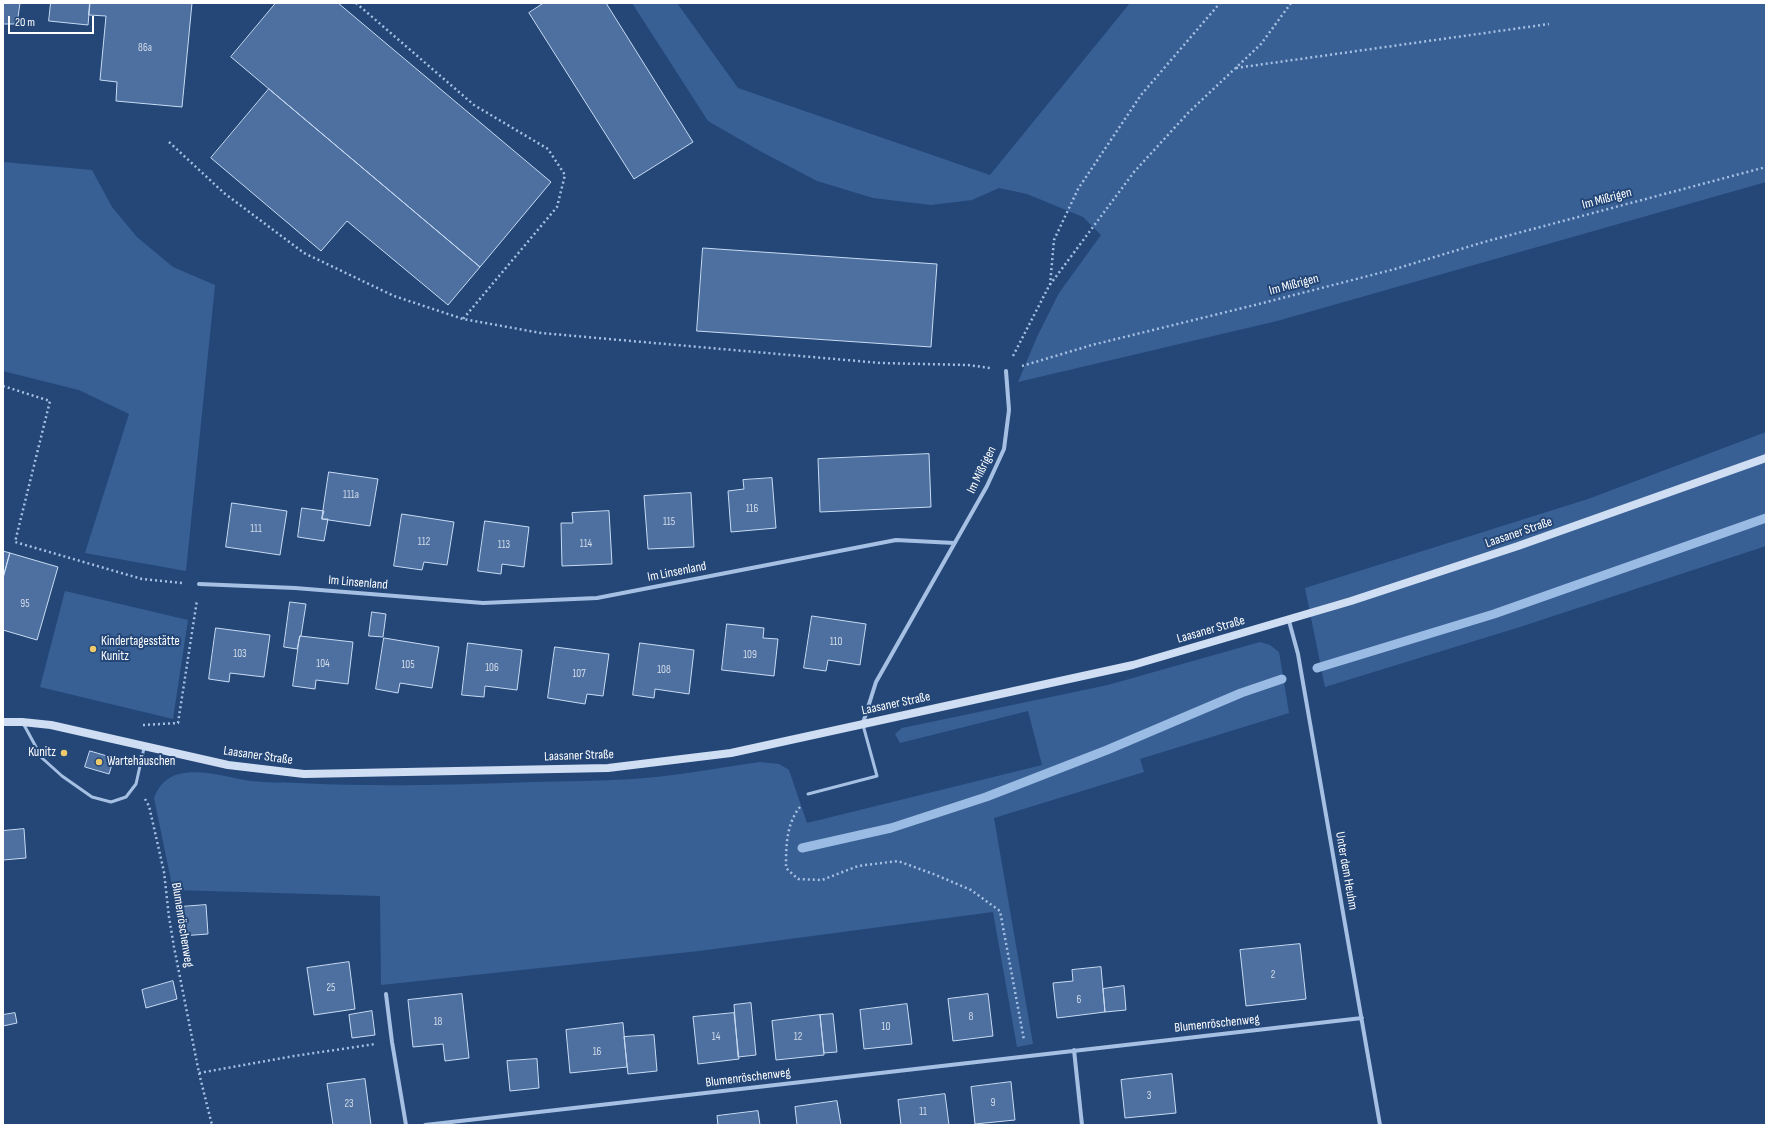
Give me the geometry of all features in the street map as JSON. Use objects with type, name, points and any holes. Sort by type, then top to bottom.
[{"type":"street","name":"Im Mißrigen","points":[[954,543],[987,486],[1004,449],[1009,410],[1006,371]]},
{"type":"street","name":"Laasaner Straße","points":[[3,722],[51,725],[228,765],[304,774],[608,768],[731,753],[1133,665],[1289,621],[1518,546],[1766,458]]},
{"type":"street","name":"Im Linsenland","points":[[199,584],[295,588],[483,603],[597,598],[896,540],[954,543]]},
{"type":"street","points":[[863,723],[876,682],[954,543]]},
{"type":"street","name":"Unter dem Heuhm","points":[[1289,621],[1298,654],[1380,1125]]},
{"type":"street","points":[[386,994],[392,1042],[406,1125]]},
{"type":"street","name":"Blumenröschenweg","points":[[425,1125],[1362,1018]]},
{"type":"street","points":[[1074,1050],[1082,1125]]},
{"type":"lane","points":[[22,722],[42,758],[62,776],[92,797],[111,802],[126,797],[136,784],[144,746]]},
{"type":"lane","points":[[808,794],[877,776],[863,723]]},
{"type":"path","points":[[356,3],[474,105],[548,149],[565,175],[557,207],[463,319]]},
{"type":"path","points":[[1049,286],[1054,240],[1078,189],[1141,95],[1220,3]]},
{"type":"path","points":[[1006,371],[1049,286],[1134,172],[1188,113],[1261,44],[1291,3]]},
{"type":"path","points":[[1235,68],[1549,24]]},
{"type":"path","points":[[169,142],[224,193],[304,253],[394,296],[463,319],[541,333],[880,363],[968,364]]},
{"type":"path","name":"Im Mißrigen","points":[[1006,371],[1092,345],[1395,269],[1491,240],[1766,167]]},
{"type":"path","points":[[3,386],[50,401],[15,542],[142,579],[199,584],[178,723],[139,725]]},
{"type":"path","name":"Blumenröschenweg","points":[[136,784],[149,806],[158,841],[164,872],[174,947],[199,1073],[212,1125]]},
{"type":"path","points":[[808,794],[791,822],[786,844],[786,868],[798,879],[822,880],[858,866],[898,861],[936,874],[971,890],[1000,911],[1027,1056]]},
{"type":"path","points":[[199,1073],[294,1056],[392,1042]]},
{"type":"shaded area","points":[[632,3],[677,3],[738,88],[990,175],[1130,3],[1766,3],[1766,182],[1277,321],[1018,382],[1037,337],[1059,293],[1101,235],[1083,217],[1027,194],[999,188],[972,200],[931,205],[873,198],[817,181],[760,151],[708,121]]},
{"type":"shaded area","points":[[3,162],[92,170],[112,207],[137,237],[173,267],[215,285],[186,571],[85,553],[129,414],[79,390],[3,371]]},
{"type":"shaded area","points":[[1766,432],[1766,546],[1520,627],[1325,687],[1305,588],[1588,499]]},
{"type":"shaded area","points":[[65,591],[188,620],[173,719],[40,687]]},
{"type":"shaded area","points":[[1260,642],[1270,645],[1279,652],[1289,713],[1140,759],[1144,772],[994,818],[1033,1044],[1017,1047],[993,912],[699,951],[381,985],[380,896],[173,890],[154,798],[161,785],[171,777],[183,773],[196,772],[262,782],[356,785],[445,785],[649,778],[760,762],[779,764],[789,770],[807,823],[1042,765],[1028,711],[900,743],[895,734],[902,728],[1108,685]]},
{"type":"building","points":[[3,3],[20,3],[17,24],[3,24]]},
{"type":"building","points":[[51,3],[90,3],[88,25],[49,21]]},
{"type":"building","points":[[90,3],[192,3],[182,107],[116,101],[117,82],[100,80],[106,16],[89,15]]},
{"type":"building","points":[[276,3],[338,3],[551,182],[480,267],[231,57]]},
{"type":"building","points":[[544,3],[606,3],[693,142],[634,179],[529,13]]},
{"type":"building","points":[[269,89],[480,267],[448,305],[347,221],[321,251],[211,158]]},
{"type":"building","points":[[703,248],[937,264],[931,347],[697,331]]},
{"type":"building","points":[[929,454],[931,507],[820,512],[818,459]]},
{"type":"building","points":[[329,472],[378,479],[370,526],[322,519]]},
{"type":"building","points":[[772,478],[776,528],[731,532],[728,491],[744,489],[743,480]]},
{"type":"building","points":[[691,493],[694,547],[648,549],[644,496]]},
{"type":"building","points":[[232,503],[287,511],[280,555],[226,547]]},
{"type":"building","points":[[302,508],[324,511],[322,519],[328,519],[324,541],[298,537]]},
{"type":"building","points":[[609,511],[612,564],[562,566],[561,523],[573,523],[572,513]]},
{"type":"building","points":[[402,514],[454,522],[447,565],[424,562],[422,570],[394,566]]},
{"type":"building","points":[[485,521],[529,527],[524,567],[502,564],[501,574],[478,571]]},
{"type":"building","points":[[3,551],[10,553],[3,578]]},
{"type":"building","points":[[10,553],[58,567],[37,640],[3,630],[3,578]]},
{"type":"building","points":[[290,602],[306,604],[301,636],[297,649],[284,647]]},
{"type":"building","points":[[372,612],[386,614],[383,637],[369,636]]},
{"type":"building","points":[[812,616],[866,624],[860,665],[828,660],[826,671],[804,668]]},
{"type":"building","points":[[727,624],[764,628],[763,638],[778,639],[774,676],[722,670]]},
{"type":"building","points":[[216,628],[270,635],[264,677],[230,673],[229,682],[209,679]]},
{"type":"building","points":[[300,636],[353,642],[348,684],[316,680],[315,689],[293,686]]},
{"type":"building","points":[[384,638],[439,647],[432,688],[400,683],[398,693],[376,689]]},
{"type":"building","points":[[468,643],[522,650],[517,690],[485,686],[484,697],[462,695]]},
{"type":"building","points":[[640,643],[694,650],[689,694],[655,689],[654,698],[633,695]]},
{"type":"building","points":[[555,647],[609,654],[603,696],[587,694],[585,704],[548,698]]},
{"type":"building","name":"Wartehäuschen","points":[[90,751],[114,758],[109,774],[85,767]]},
{"type":"building","points":[[24,829],[26,858],[3,860],[3,831]]},
{"type":"building","points":[[206,905],[208,934],[181,936],[180,907]]},
{"type":"building","points":[[1300,944],[1306,999],[1246,1006],[1240,950]]},
{"type":"building","points":[[349,962],[355,1009],[314,1015],[307,968]]},
{"type":"building","points":[[1101,967],[1105,1012],[1057,1018],[1053,983],[1073,981],[1072,970]]},
{"type":"building","points":[[173,981],[177,999],[146,1008],[142,990]]},
{"type":"building","points":[[1124,986],[1126,1010],[1105,1012],[1103,989]]},
{"type":"building","points":[[462,994],[469,1058],[445,1061],[443,1044],[413,1047],[408,1000]]},
{"type":"building","points":[[988,994],[993,1036],[953,1041],[948,999]]},
{"type":"building","points":[[751,1003],[756,1055],[738,1057],[734,1005]]},
{"type":"building","points":[[907,1004],[912,1044],[864,1049],[860,1010]]},
{"type":"building","points":[[372,1011],[375,1035],[352,1038],[349,1015]]},
{"type":"building","points":[[15,1013],[17,1023],[3,1026],[3,1015]]},
{"type":"building","points":[[734,1013],[739,1059],[698,1064],[693,1017]]},
{"type":"building","points":[[833,1014],[837,1052],[824,1053],[820,1015]]},
{"type":"building","points":[[820,1015],[824,1055],[776,1060],[772,1021]]},
{"type":"building","points":[[623,1023],[627,1067],[570,1073],[566,1030]]},
{"type":"building","points":[[654,1035],[657,1071],[628,1074],[624,1037]]},
{"type":"building","points":[[537,1059],[539,1088],[510,1091],[507,1061]]},
{"type":"building","points":[[1172,1074],[1176,1113],[1125,1118],[1121,1080]]},
{"type":"building","points":[[365,1079],[371,1125],[333,1125],[327,1084]]},
{"type":"building","points":[[1011,1082],[1015,1120],[975,1124],[971,1087]]},
{"type":"building","points":[[945,1094],[949,1125],[901,1125],[898,1100]]},
{"type":"building","points":[[837,1101],[841,1125],[797,1125],[795,1107]]},
{"type":"building","points":[[758,1111],[760,1125],[718,1125],[717,1116]]},
{"type":"waterway","points":[[1317,668],[1494,614],[1766,518]]},
{"type":"waterway","points":[[802,848],[891,828],[986,797],[1107,750],[1241,693],[1282,679]]},
{"type":"place","name":"Kindertagesstätte Kunitz","points":[[93,649]]},
{"type":"place","name":"Kunitz","points":[[64,753]]},
{"type":"place","name":"Wartehäuschen","points":[[99,762]]}]
